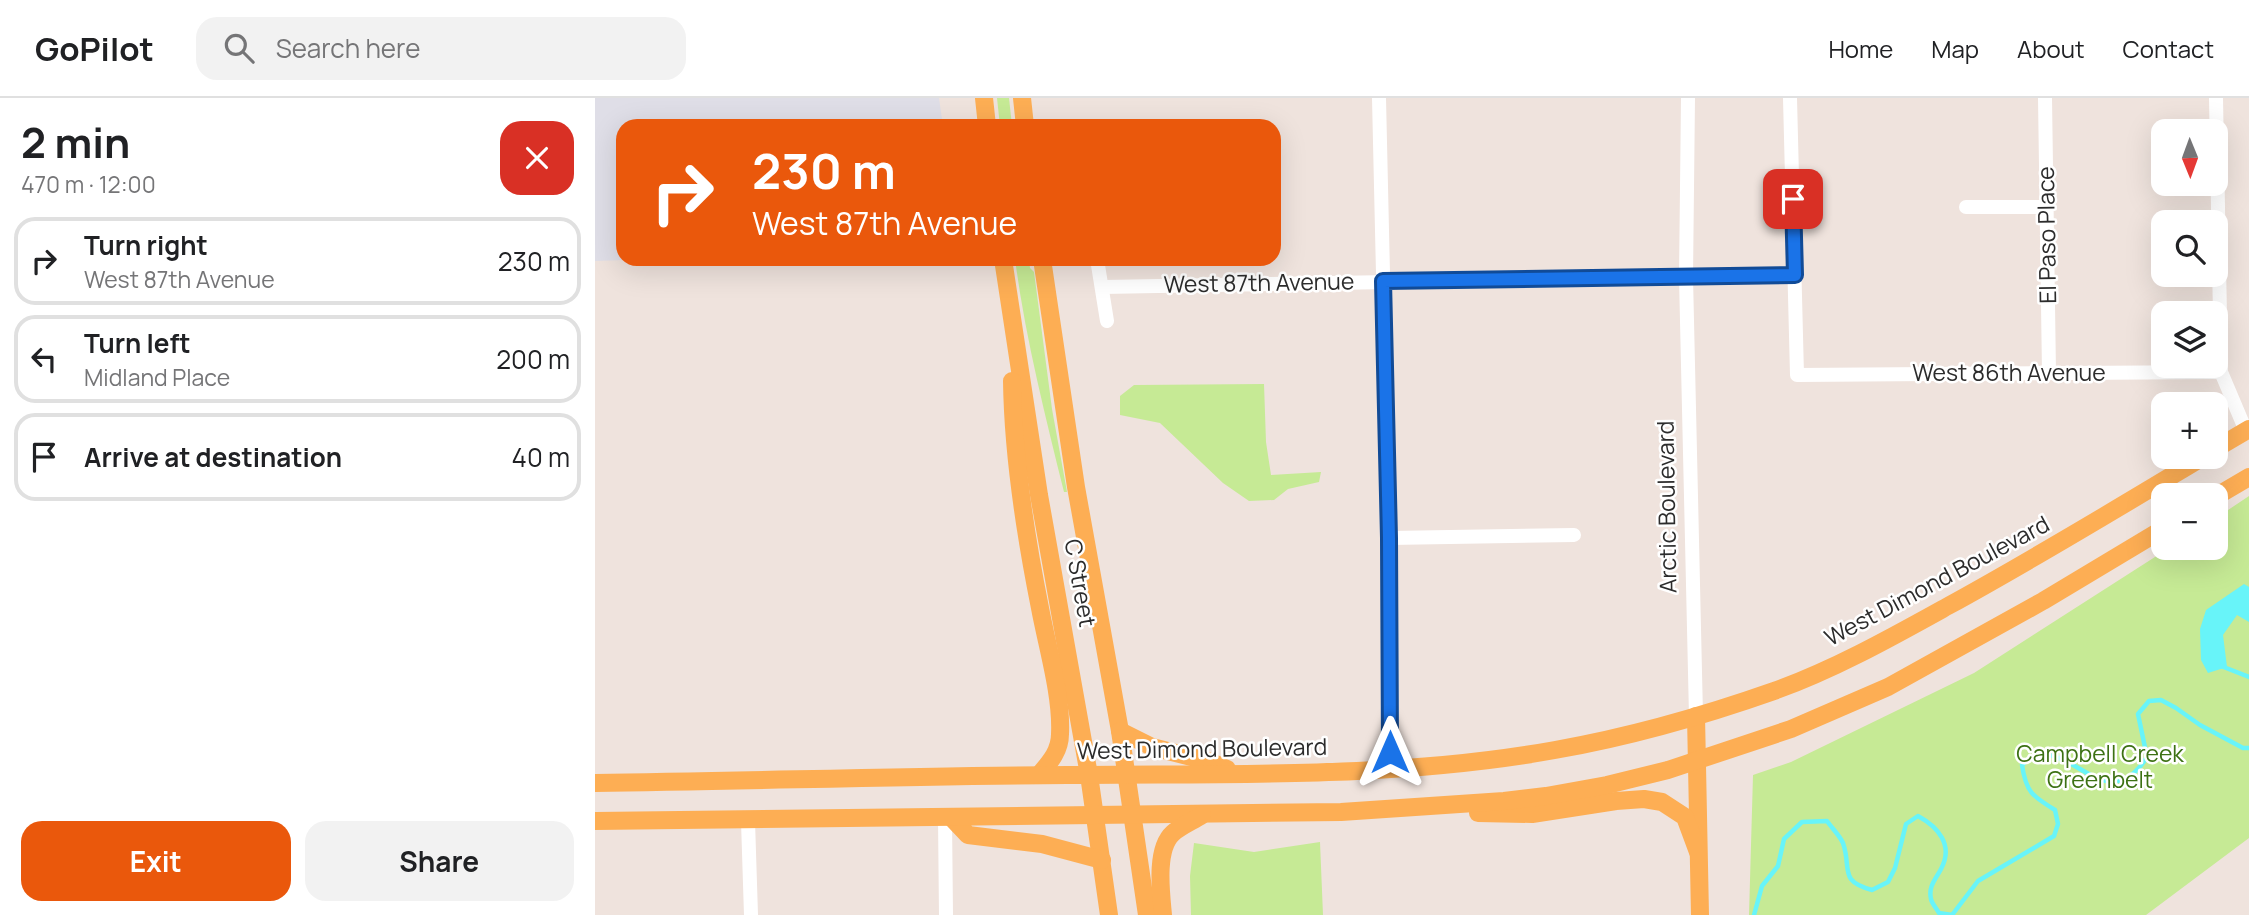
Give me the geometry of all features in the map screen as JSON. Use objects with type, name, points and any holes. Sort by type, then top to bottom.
[{"type":"main road","points":[[984,98],[986,119]]},
{"type":"main road","points":[[1022,98],[1024,119]]},
{"type":"main road","name":"C Street","points":[[1004,266],[1039,495],[1089,775],[1109,915]]},
{"type":"main road","name":"C Street","points":[[1043,266],[1076,487],[1121,731],[1147,915]]},
{"type":"main road","points":[[1012,318],[1013,429],[1028,546],[1058,702],[1061,732],[1059,748],[1039,775]]},
{"type":"main road","points":[[2228,441],[2247,430]]},
{"type":"main road","name":"West Dimond Boulevard","points":[[595,783],[1390,769],[1478,761],[1555,750],[1696,716],[1776,690],[1870,650],[2022,565],[2183,469]]},
{"type":"main road","points":[[2228,489],[2249,477]]},
{"type":"main road","points":[[595,821],[1311,813],[1415,809],[1546,796],[1619,782],[1697,761],[1791,729],[1888,687],[2043,601],[2151,536]]},
{"type":"main road","name":"Arctic Boulevard","points":[[1696,716],[1700,915]]},
{"type":"main road","points":[[1121,731],[1152,747],[1211,762],[1237,773]]},
{"type":"main road","points":[[1415,809],[1481,814],[1532,814],[1644,799],[1662,802],[1685,817],[1698,852]]},
{"type":"main road","points":[[1163,915],[1161,894],[1164,847],[1171,834],[1203,814]]},
{"type":"main road","points":[[948,818],[968,835],[1052,846],[1102,860]]},
{"type":"street","points":[[1379,98],[1389,538],[1390,769]]},
{"type":"street","name":"Arctic Boulevard","points":[[1688,98],[1686,277],[1696,716]]},
{"type":"street","points":[[1790,98],[1795,275]]},
{"type":"street","name":"El Paso Place","points":[[2045,98],[2049,373]]},
{"type":"street","points":[[2216,98],[2220,301]]},
{"type":"street","points":[[1966,207],[2046,207]]},
{"type":"street","points":[[1098,266],[1107,321]]},
{"type":"street","name":"West 87th Avenue","points":[[1102,287],[1795,275]]},
{"type":"street","name":"West 86th Avenue","points":[[1795,275],[1797,375],[2151,372]]},
{"type":"street","points":[[2224,378],[2247,430]]},
{"type":"street","points":[[1389,538],[1574,535]]},
{"type":"street","points":[[946,915],[948,818]]},
{"type":"street","points":[[748,821],[751,915]]},
{"type":"shaded area","points":[[595,98],[939,98],[942,119],[616,119],[616,260],[595,261]]},
{"type":"green space","points":[[997,98],[1009,98],[1011,119],[999,119]]},
{"type":"green space","points":[[1016,266],[1030,266],[1034,272],[1052,409],[1067,492],[1064,492],[1024,317]]},
{"type":"green space","points":[[1264,384],[1266,442],[1271,475],[1321,472],[1319,482],[1288,489],[1274,500],[1249,501],[1223,483],[1160,423],[1120,415],[1120,396],[1134,385]]},
{"type":"green space","name":"Campbell Creek Greenbelt","points":[[2249,496],[2249,838],[2146,915],[1749,915],[1753,775],[1791,762],[1974,673],[2151,560],[2228,560],[2228,510]]},
{"type":"green space","points":[[1320,842],[1323,915],[1191,915],[1190,876],[1194,843],[1254,852]]},
{"type":"water","points":[[2244,584],[2249,587],[2249,622],[2237,615],[2223,635],[2227,667],[2208,673],[2201,660],[2200,629],[2206,610]]},
{"type":"waterway","points":[[2221,666],[2249,677]]},
{"type":"waterway","points":[[1754,915],[1762,886],[1778,866],[1784,839],[1802,822],[1827,821],[1843,843],[1850,878],[1854,883],[1872,890],[1888,882],[1895,868],[1906,824],[1918,816],[1937,831],[1945,845],[1945,860],[1930,894],[1939,913],[1952,915],[1978,881],[2054,836],[2058,824],[2055,810],[2031,792],[2022,765],[2038,756],[2053,756],[2099,779],[2115,782],[2131,775],[2147,757],[2138,714],[2149,701],[2161,700],[2200,725],[2243,748],[2249,748]]},
{"type":"route","points":[[1390,752],[1389,538],[1383,281],[1795,275],[1793,199]]}]
